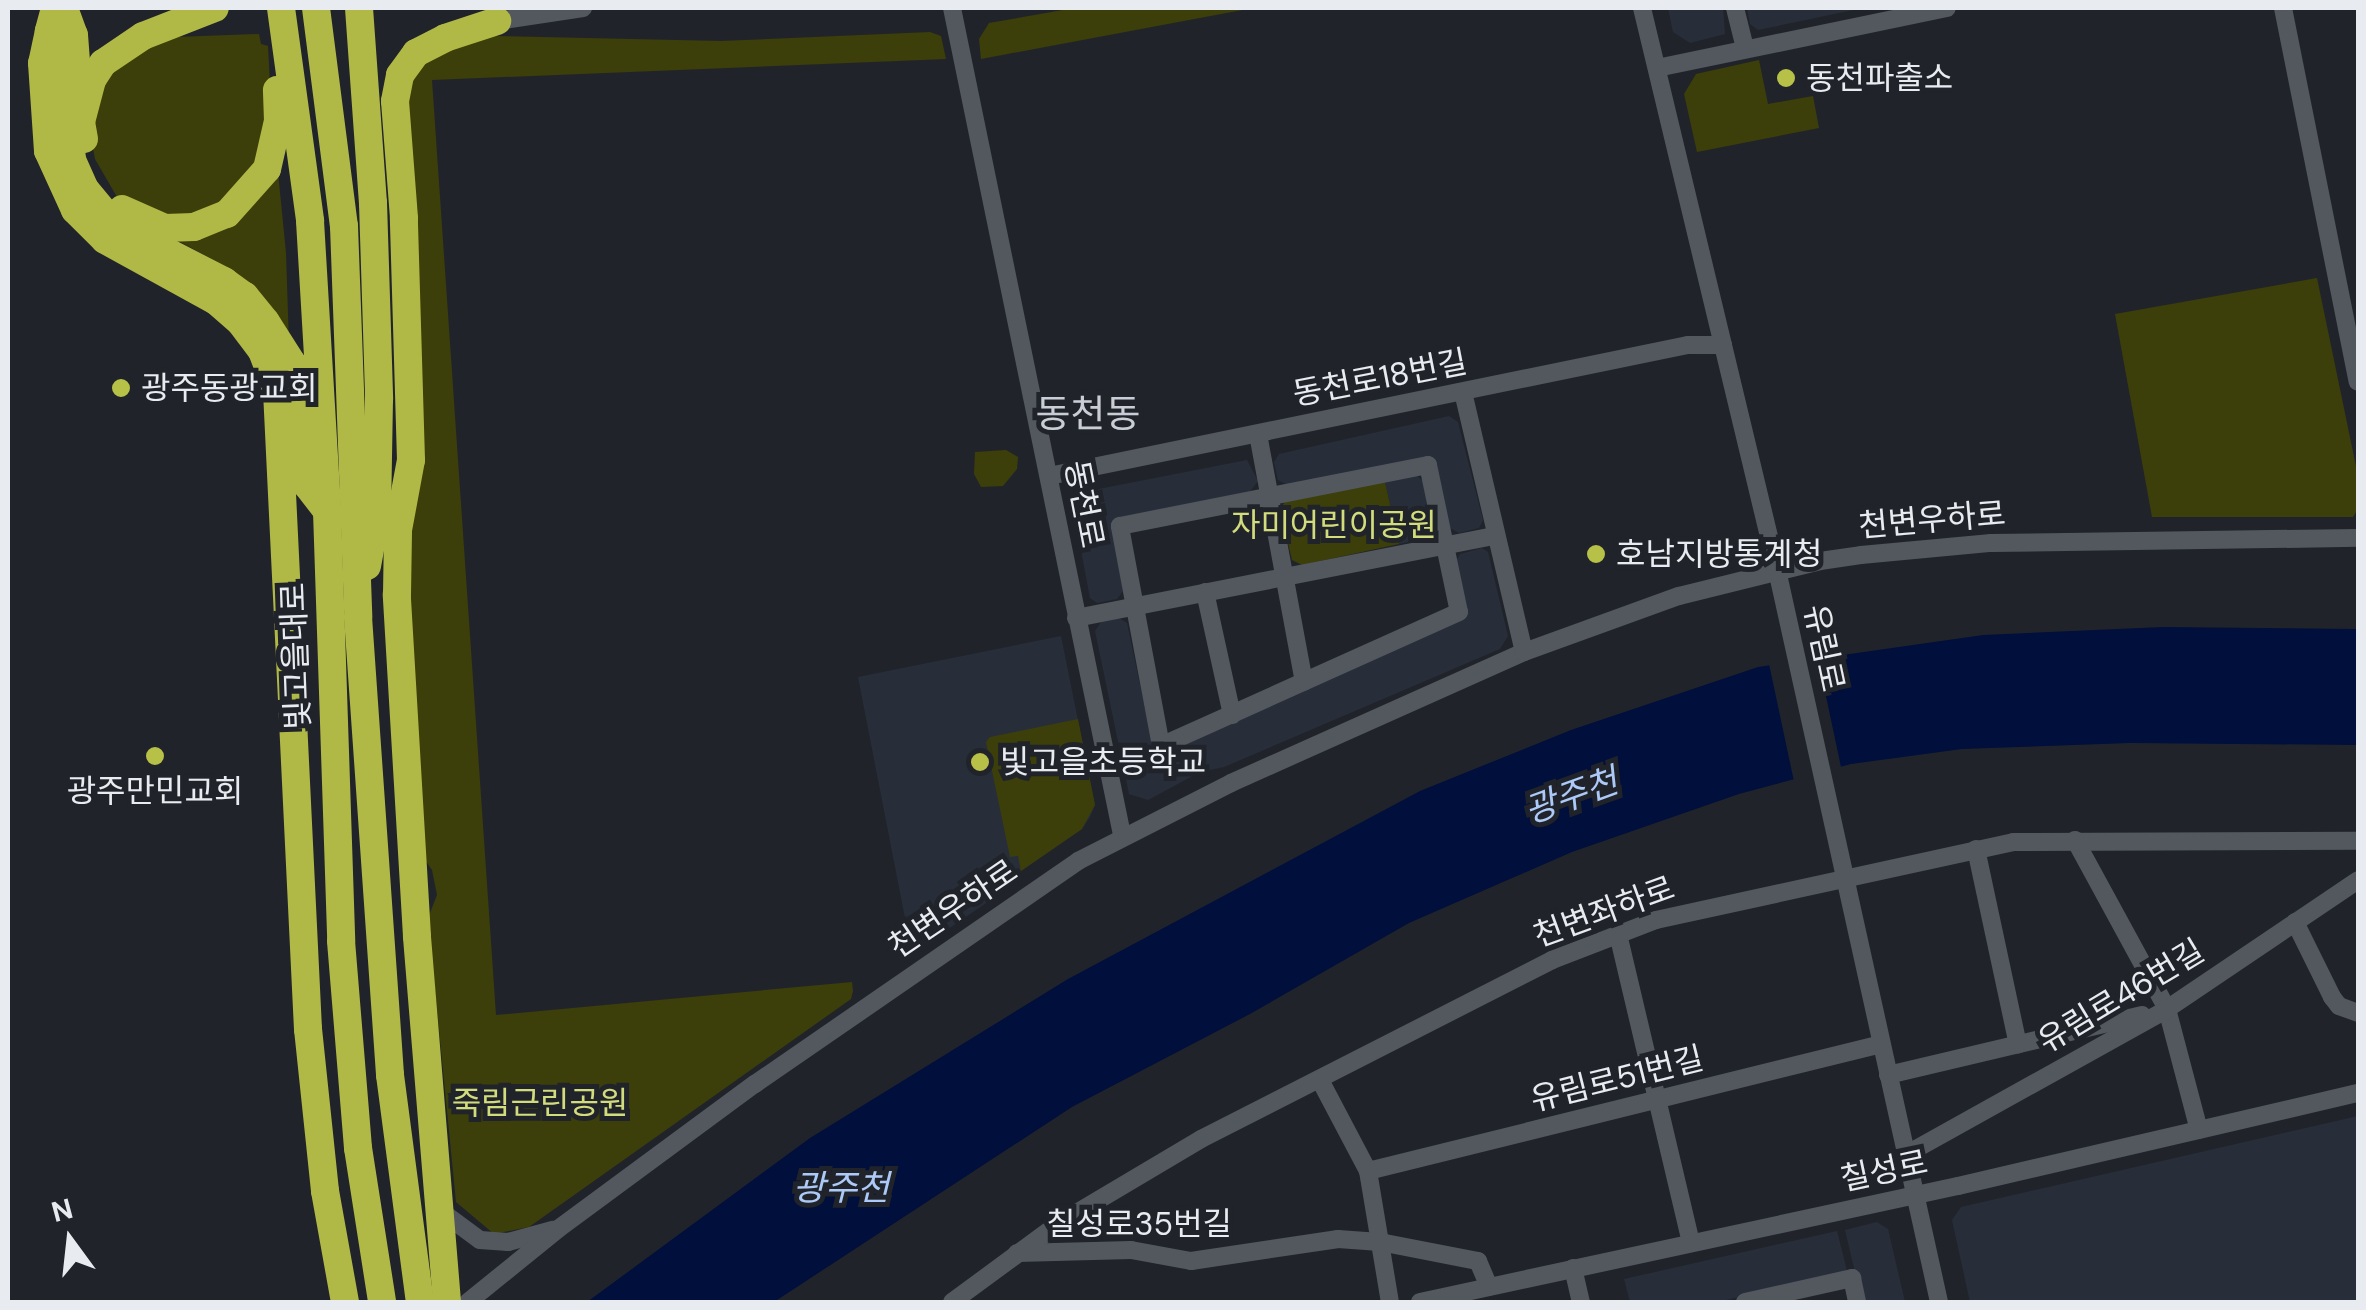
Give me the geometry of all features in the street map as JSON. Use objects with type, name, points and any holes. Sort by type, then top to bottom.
[{"type":"highway","points":[[81,122],[92,80],[103,62],[143,36],[215,8]]},
{"type":"highway","name":"빛고을대로","points":[[281,8],[310,220],[327,510],[340,941],[366,1203],[382,1302]]},
{"type":"highway","name":"빛고을대로","points":[[316,8],[344,226],[358,617],[390,1075],[403,1197],[420,1302]]},
{"type":"highway","points":[[358,617],[377,492],[378,399],[368,122],[359,8]]},
{"type":"highway","points":[[56,15],[74,35],[81,122],[99,184],[127,212],[165,228],[194,227],[227,214],[267,170],[278,120],[276,65],[284,40]]},
{"type":"highway","points":[[56,15],[72,160],[85,189],[115,225],[224,281],[245,296],[266,322],[292,363],[306,484],[327,510]]},
{"type":"highway","points":[[56,15],[42,63],[48,151],[74,210],[105,240],[216,302],[240,323],[262,351],[277,391],[308,1029],[325,1191],[344,1300],[361,1300],[393,1290],[425,1261],[442,1212]]},
{"type":"highway","points":[[368,122],[388,61],[396,53],[448,28],[496,22]]},
{"type":"highway","points":[[447,1302],[417,936],[396,557],[411,460],[404,218],[396,102],[400,75],[416,53],[444,38],[496,22]]},
{"type":"street","points":[[496,22],[582,8]]},
{"type":"street","name":"동천로","points":[[952,8],[1122,836]]},
{"type":"street","name":"유림로","points":[[1642,8],[1777,570],[1840,868],[1940,1302]]},
{"type":"street","points":[[1736,8],[1744,48]]},
{"type":"street","points":[[1657,68],[1947,8]]},
{"type":"street","points":[[2283,8],[2358,382]]},
{"type":"street","name":"동천로18번길","points":[[1049,476],[1688,345],[1723,346]]},
{"type":"street","points":[[1463,392],[1524,652]]},
{"type":"street","points":[[1258,434],[1304,682]]},
{"type":"street","points":[[1428,465],[1459,612],[1162,746],[1132,606],[1120,526],[1271,498],[1428,465]]},
{"type":"street","points":[[1076,618],[1496,536]]},
{"type":"street","name":"천변우하로","points":[[468,1302],[558,1228],[873,1000],[1122,836],[1524,652],[1679,596],[1777,570],[1862,555],[1991,543],[2358,538]]},
{"type":"street","points":[[1205,592],[1232,715]]},
{"type":"street","points":[[2075,840],[2167,1008],[2199,1130]]},
{"type":"street","name":"천변좌하로","points":[[952,1302],[1016,1254],[1201,1139],[1537,968],[1656,920],[1840,868],[2013,842],[2358,841]]},
{"type":"street","points":[[1976,849],[2018,1045]]},
{"type":"street","name":"유림로46번길","points":[[1907,1154],[2167,1008],[2358,880]]},
{"type":"street","points":[[2295,922],[2332,997],[2339,1006],[2358,1012]]},
{"type":"street","points":[[1618,934],[1691,1242]]},
{"type":"street","points":[[1888,1075],[2167,1008]]},
{"type":"street","name":"유림로51번길","points":[[1368,1172],[1881,1044]]},
{"type":"street","points":[[1320,1080],[1368,1172],[1390,1302]]},
{"type":"street","name":"칠성로","points":[[1420,1302],[1916,1196],[2358,1093]]},
{"type":"street","points":[[442,1212],[480,1240],[508,1242],[558,1228]]},
{"type":"street","name":"칠성로35번길","points":[[1016,1254],[1130,1250],[1190,1261],[1229,1259],[1338,1239],[1380,1242],[1478,1260],[1490,1287]]},
{"type":"street","points":[[1574,1268],[1582,1302]]},
{"type":"street","points":[[1745,1302],[1778,1299],[1852,1278],[1857,1302]]},
{"type":"shaded area","points":[[1668,8],[1723,8],[1725,34],[1690,43],[1673,32]]},
{"type":"shaded area","points":[[1747,8],[1863,8],[1758,30],[1750,24]]},
{"type":"shaded area","points":[[1449,416],[1458,422],[1483,520],[1479,528],[1459,533],[1450,528],[1432,456],[1292,487],[1278,480],[1274,462],[1279,454]]},
{"type":"shaded area","points":[[1247,460],[1258,481],[1249,493],[1112,522],[1123,591],[1117,599],[1097,603],[1090,598],[1072,502],[1078,493]]},
{"type":"shaded area","points":[[1416,475],[1423,481],[1435,531],[1431,537],[1399,544],[1385,482]]},
{"type":"shaded area","points":[[1482,548],[1488,552],[1508,636],[1500,649],[1224,767],[1200,772],[1148,800],[1129,794],[1095,631],[1101,622],[1119,618],[1127,623],[1155,756],[1467,617],[1456,561],[1460,554]]},
{"type":"shaded area","name":"빛고을초등학교","points":[[1061,636],[1095,805],[1090,817],[1082,829],[1021,871],[1002,892],[912,954],[858,677]]},
{"type":"shaded area","points":[[2358,1116],[2358,1302],[1970,1302],[1952,1220],[1961,1207]]},
{"type":"shaded area","points":[[1877,1222],[1888,1229],[1905,1302],[1862,1302],[1845,1230]]},
{"type":"shaded area","points":[[1837,1231],[1847,1271],[1718,1302],[1630,1302],[1624,1279]]},
{"type":"green space","points":[[1074,8],[1253,8],[981,59],[979,39],[989,23]]},
{"type":"green space","name":"죽림근린공원","points":[[930,32],[941,36],[946,59],[432,80],[496,1015],[852,982],[853,991],[851,999],[529,1227],[494,1234],[456,1202],[428,918],[437,895],[432,870],[423,857],[401,554],[408,78],[446,46],[493,36],[721,41]]},
{"type":"green space","points":[[259,34],[261,44],[268,46],[272,120],[261,167],[223,208],[166,221],[117,197],[95,159],[88,122],[108,67],[175,37]]},
{"type":"green space","points":[[1759,60],[1768,104],[1813,96],[1819,128],[1697,152],[1684,94],[1696,74]]},
{"type":"green space","points":[[277,162],[289,344],[232,270],[173,238]]},
{"type":"green space","points":[[2317,278],[2358,476],[2358,509],[2353,517],[2152,517],[2115,314]]},
{"type":"green space","points":[[1006,450],[1018,457],[1017,469],[1003,486],[981,487],[974,474],[975,452]]},
{"type":"green space","name":"자미어린이공원","points":[[1385,482],[1399,544],[1302,565],[1292,560],[1280,508],[1285,502]]},
{"type":"green space","points":[[1078,719],[1095,805],[1082,829],[1021,871],[1018,856],[1010,857],[986,742],[990,737]]},
{"type":"water","name":"광주천","points":[[2163,627],[2358,629],[2358,745],[2130,743],[1962,749],[1851,764],[1739,794],[1572,852],[1409,923],[1250,1014],[1072,1107],[774,1302],[587,1302],[810,1138],[1068,979],[1420,791],[1571,730],[1758,667],[1983,635]]},
{"type":"pier","points":[[1817,654],[1842,771],[1794,782],[1769,664]]},
{"type":"place","name":"동천파출소","points":[[1786,78]]},
{"type":"place","name":"광주동광교회","points":[[121,388]]},
{"type":"place","name":"호남지방통계청","points":[[1596,554]]},
{"type":"place","name":"광주만민교회","points":[[155,756]]},
{"type":"place","name":"빛고을초등학교","points":[[980,762]]},
{"type":"district","name":"동천동","points":[[1088,415]]}]
